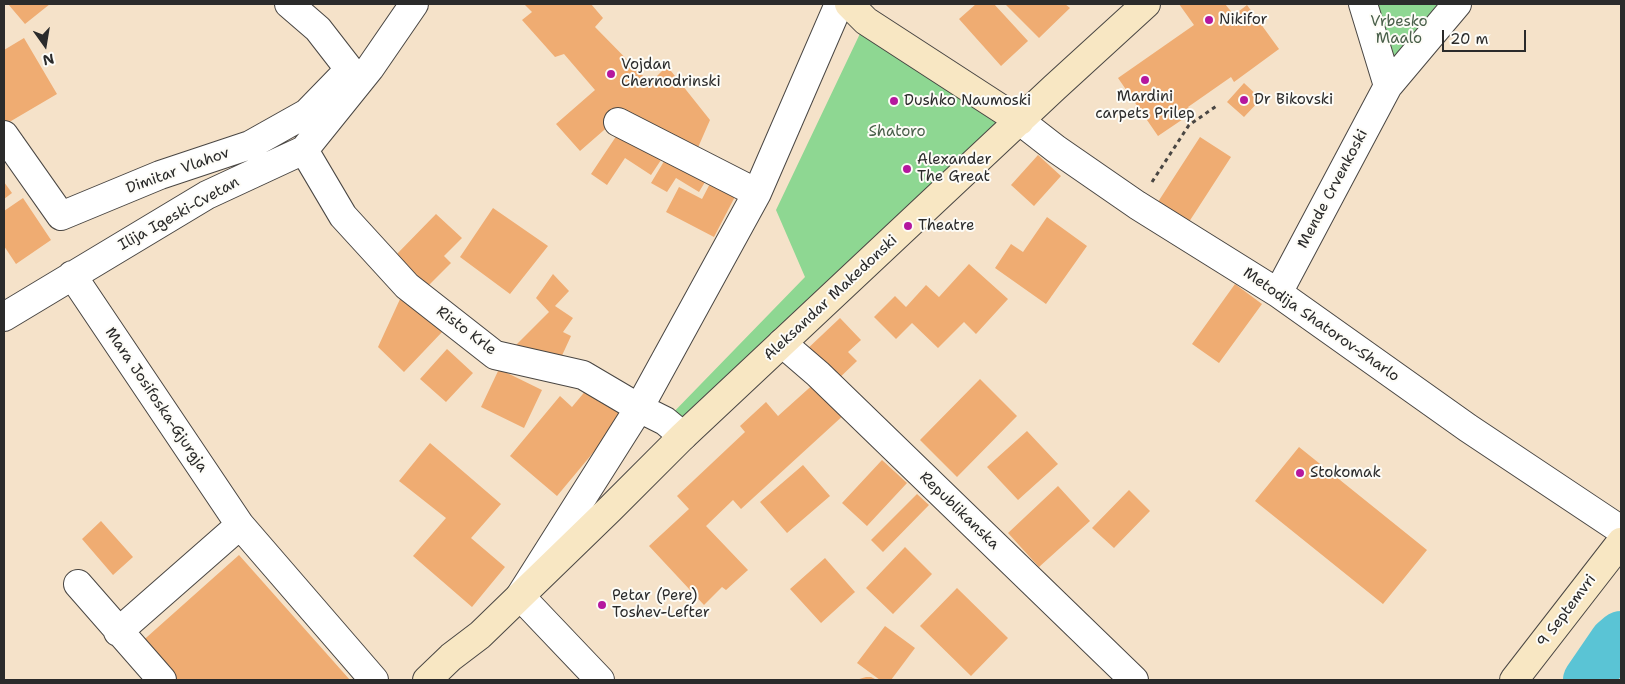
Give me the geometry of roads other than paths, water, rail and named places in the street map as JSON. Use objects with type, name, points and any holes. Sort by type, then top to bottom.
[{"type":"street","points":[[289,4],[359,69]]},
{"type":"street","name":"Ilija Igeski-Cvetan","points":[[4,317],[207,195],[304,150],[359,69],[414,4]]},
{"type":"street","name":"Aleksandar Makedonski","points":[[520,596],[639,408],[756,194],[839,4]]},
{"type":"street","points":[[849,4],[866,21],[1020,121]]},
{"type":"street","name":"Aleksandar Makedonski","points":[[427,680],[451,657],[480,635],[683,436],[1146,4]]},
{"type":"street","points":[[1363,4],[1388,86]]},
{"type":"street","name":"Mende Crvenkoski","points":[[1278,293],[1388,86],[1457,4]]},
{"type":"street","name":"Dimitar Vlahov","points":[[4,135],[61,216],[160,175],[250,145],[308,113],[359,69]]},
{"type":"street","name":"Metodija Shatorov-Sharlo","points":[[1020,121],[1056,149],[1137,205],[1278,293],[1468,428],[1621,530]]},
{"type":"street","points":[[618,122],[756,194]]},
{"type":"street","name":"Risto Krle","points":[[304,150],[343,216],[407,286],[495,355],[584,375],[639,408],[665,421],[683,436]]},
{"type":"street","name":"Mara Josifoska-Gjurgja","points":[[72,275],[240,525],[374,680]]},
{"type":"street","name":"Republikanska","points":[[782,343],[818,374],[1134,680]]},
{"type":"street","points":[[118,632],[240,525]]},
{"type":"street","name":"9 Septemvri","points":[[1514,680],[1621,542]]},
{"type":"street","points":[[78,584],[118,632],[162,680]]},
{"type":"street","points":[[520,596],[600,680]]},
{"type":"waterway","points":[[1588,680],[1614,642],[1621,636]]},
{"type":"place","name":"Nikifor","points":[[1209,20]]},
{"type":"place","name":"Vojdan Chernodrinski","points":[[611,74]]},
{"type":"place","name":"Mardini carpets Prilep","points":[[1145,80]]},
{"type":"place","name":"Dr Bikovski","points":[[1244,100]]},
{"type":"place","name":"Dushko Naumoski","points":[[894,101]]},
{"type":"place","name":"Alexander The Great","points":[[907,169]]},
{"type":"place","name":"Theatre","points":[[908,226]]},
{"type":"place","name":"Stokomak","points":[[1300,473]]},
{"type":"place","name":"Petar (Pere) Toshev-Lefter","points":[[602,605]]},
{"type":"park label","name":"Vrbesko Maalo","points":[[1399,30]]},
{"type":"park label","name":"Shatoro","points":[[897,132]]}]
